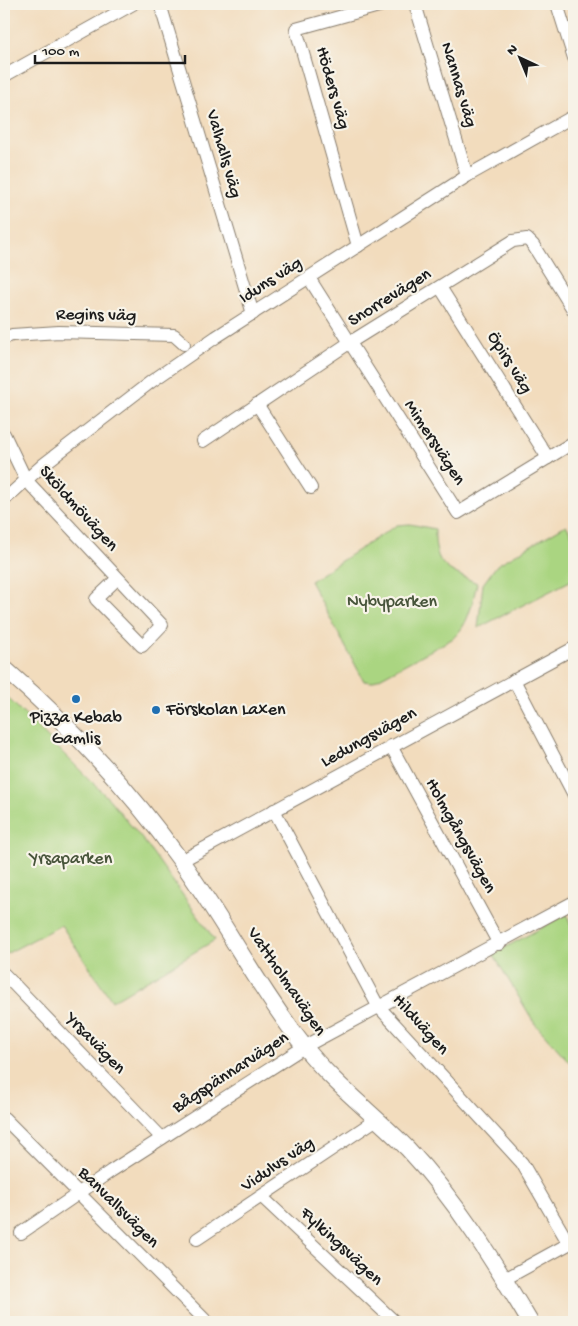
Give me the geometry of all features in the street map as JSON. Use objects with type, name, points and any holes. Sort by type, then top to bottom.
[{"type":"main road","name":"Vattholmavägen","points":[[4,668],[40,699],[124,787],[181,861],[268,997],[304,1047],[409,1150],[455,1205],[530,1322]]},
{"type":"street","points":[[4,76],[134,4]]},
{"type":"street","name":"Valhalls väg","points":[[160,4],[253,314]]},
{"type":"street","name":"Höders väg","points":[[358,246],[296,29],[386,4]]},
{"type":"street","name":"Nannas väg","points":[[415,4],[467,176]]},
{"type":"street","points":[[557,4],[574,58]]},
{"type":"street","name":"Iduns väg","points":[[4,500],[26,480],[152,381],[467,176],[572,121]]},
{"type":"street","name":"Snorrevägen","points":[[203,441],[349,343],[513,241],[527,240],[533,245],[574,311]]},
{"type":"street","name":"Mimersvägen","points":[[309,278],[458,513],[574,442]]},
{"type":"street","name":"Öpirs väg","points":[[440,287],[548,458]]},
{"type":"street","name":"Regins väg","points":[[4,338],[12,335],[59,332],[174,335],[184,344]]},
{"type":"street","points":[[256,404],[311,488]]},
{"type":"street","name":"Sköldmövägen","points":[[4,434],[26,480],[118,578],[162,625],[142,646],[96,599],[118,578]]},
{"type":"street","name":"Ledungsvägen","points":[[181,861],[390,746],[574,648]]},
{"type":"street","points":[[514,680],[574,795]]},
{"type":"street","name":"Holmgångsvägen","points":[[390,746],[499,944]]},
{"type":"street","name":"Hildvägen","points":[[274,810],[378,1006],[522,1163],[572,1243]]},
{"type":"street","name":"Bågspännarvägen","points":[[21,1233],[162,1138],[304,1047],[378,1006],[499,944],[574,902]]},
{"type":"street","name":"Yrsavägen","points":[[4,974],[162,1138]]},
{"type":"street","name":"Banvallsvägen","points":[[4,1118],[207,1322]]},
{"type":"street","name":"Vidulvs väg","points":[[197,1239],[262,1198],[377,1119]]},
{"type":"street","name":"Fylkingsvägen","points":[[262,1198],[395,1322]]},
{"type":"street","points":[[503,1280],[572,1243]]},
{"type":"green space","name":"Nybyparken","points":[[410,524],[435,529],[437,552],[444,565],[457,574],[477,583],[471,606],[466,621],[452,639],[372,682],[364,681],[310,581],[397,525]]},
{"type":"green space","points":[[566,525],[574,538],[574,579],[478,628],[483,584],[497,565]]},
{"type":"green space","name":"Yrsaparken","points":[[4,694],[109,799],[147,845],[215,940],[112,1001],[61,925],[4,955]]},
{"type":"green space","points":[[567,914],[574,936],[574,1067],[535,1024],[493,954]]},
{"type":"place","name":"Pizza Kebab Gamlis","points":[[76,699]]},
{"type":"place","name":"Förskolan Laxen","points":[[156,710]]}]
